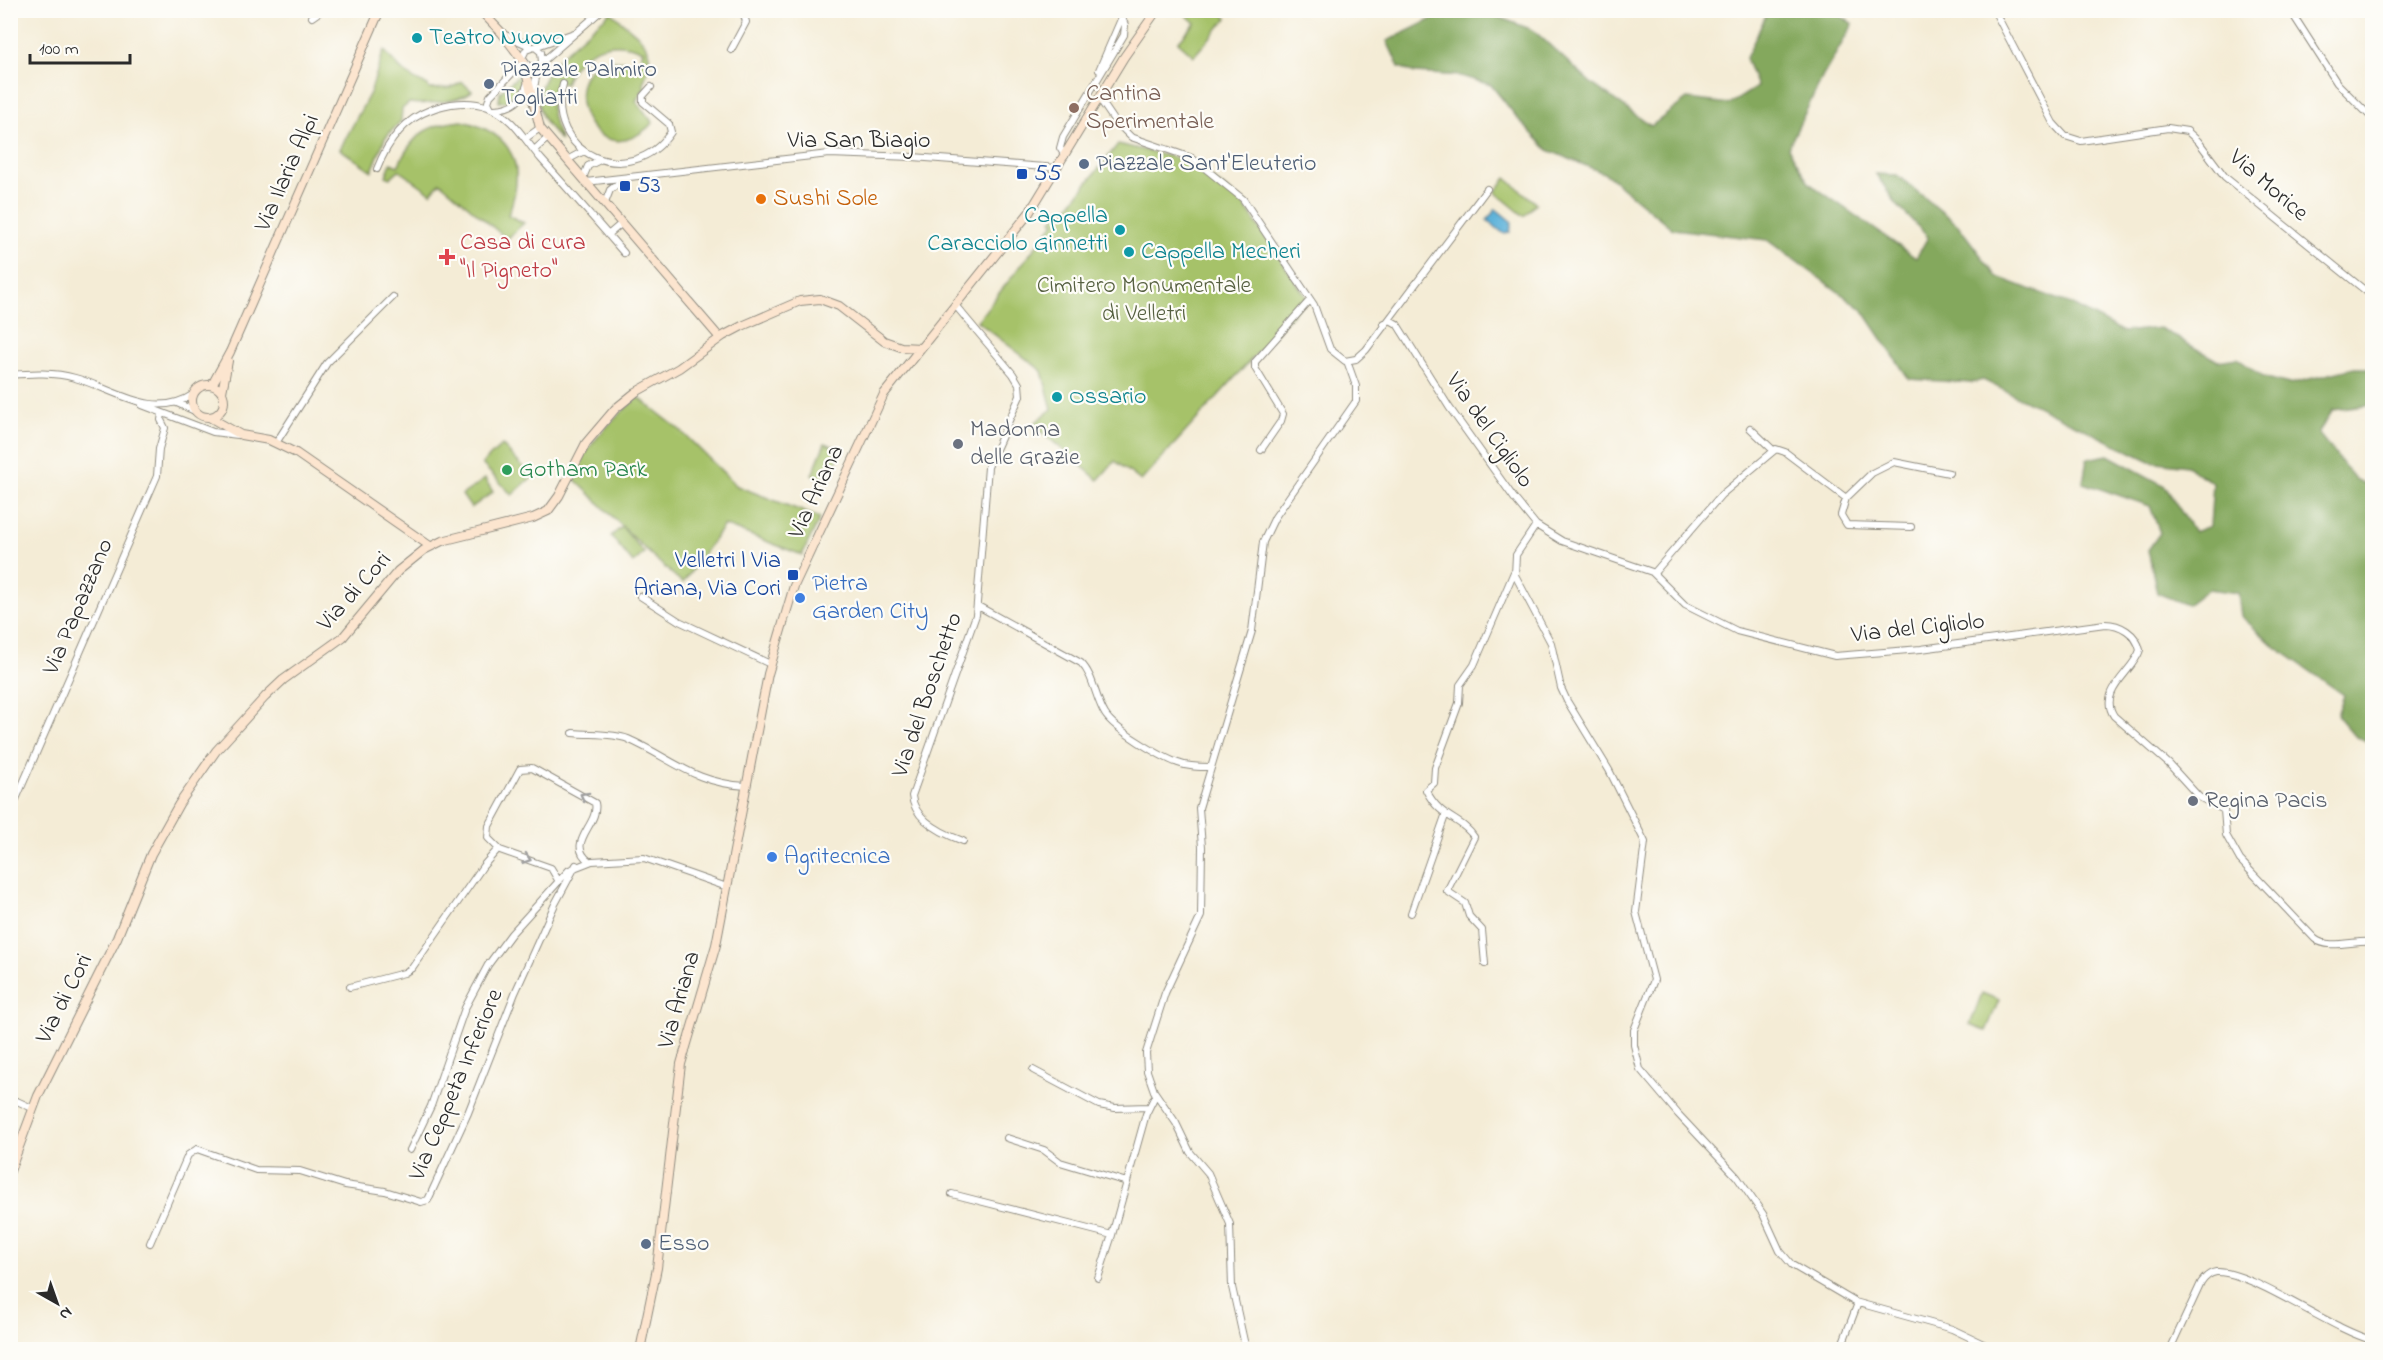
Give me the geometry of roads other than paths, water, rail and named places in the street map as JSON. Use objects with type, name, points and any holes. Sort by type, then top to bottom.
[{"type":"main road","name":"Via Ilaria Alpi","points":[[212,385],[230,352],[380,10]]},
{"type":"main road","points":[[480,10],[502,33],[523,62],[540,128],[720,338]]},
{"type":"main road","name":"Via Ariana","points":[[640,1350],[657,1268],[680,1069],[715,950],[770,664],[797,579],[879,403],[893,381],[1018,228],[1058,168],[1128,51],[1157,10]]},
{"type":"main road","name":"Via di Cori","points":[[10,1171],[32,1108],[117,938],[158,839],[211,757],[272,689],[340,640],[391,577],[430,546],[482,528],[533,518],[548,511],[559,496],[583,448],[607,417],[632,394],[679,368],[720,338],[800,301],[817,298],[839,306],[887,342],[901,347],[921,348]]},
{"type":"main road","name":"Via Ilaria Alpi","points":[[222,392],[230,352]]},
{"type":"main road","points":[[230,426],[222,392],[212,385],[201,387],[194,394],[193,404],[197,412],[230,426],[241,435],[276,443],[303,458],[430,546]]},
{"type":"main road","points":[[209,417],[221,411],[224,402]]},
{"type":"street","points":[[312,18],[321,10]]},
{"type":"street","points":[[584,26],[594,10]]},
{"type":"street","points":[[523,62],[529,67],[539,65],[602,10]]},
{"type":"street","points":[[731,50],[746,22],[744,15],[736,10]]},
{"type":"street","name":"Via Morice","points":[[1994,10],[2053,123],[2065,136],[2085,141],[2168,128],[2187,131],[2198,141],[2229,180],[2373,296]]},
{"type":"street","points":[[2290,10],[2337,83],[2373,118]]},
{"type":"street","points":[[1065,156],[1060,148],[1063,137],[1123,38],[1125,29],[1120,14]]},
{"type":"street","points":[[577,32],[524,52],[523,62],[490,96],[488,102],[492,109],[515,125],[624,253]]},
{"type":"street","points":[[502,33],[534,48],[542,55],[532,98]]},
{"type":"street","points":[[377,169],[395,135],[414,117],[435,108],[463,103],[492,109],[507,108],[517,103],[528,82]]},
{"type":"street","points":[[563,84],[560,100],[562,121],[570,137],[584,151],[601,160],[617,162],[640,158],[655,149],[671,131],[669,124],[643,102],[643,96],[651,87]]},
{"type":"street","points":[[1099,99],[1112,118],[1131,137],[1192,158],[1244,199],[1319,315],[1330,349],[1337,357],[1347,362],[1356,386],[1356,401],[1275,517],[1263,542],[1253,627],[1198,811],[1202,846],[1201,914],[1168,984],[1147,1049],[1147,1071],[1156,1094],[1174,1120],[1191,1154],[1208,1173],[1230,1224],[1232,1287],[1239,1331],[1246,1350]]},
{"type":"street","points":[[526,138],[540,128]]},
{"type":"street","points":[[534,150],[548,138]]},
{"type":"street","points":[[567,160],[584,151]]},
{"type":"street","name":"Via San Biagio","points":[[585,180],[626,178],[829,154],[913,157],[1058,168]]},
{"type":"street","points":[[585,180],[588,166],[601,160]]},
{"type":"street","points":[[605,203],[610,190],[626,178]]},
{"type":"street","points":[[1347,362],[1362,355],[1383,324],[1417,284],[1488,189]]},
{"type":"street","points":[[608,235],[622,223]]},
{"type":"street","points":[[276,443],[327,363],[393,297]]},
{"type":"street","points":[[1261,450],[1281,421],[1283,414],[1254,363],[1310,300]]},
{"type":"street","name":"Via del Boschetto","points":[[955,305],[1011,370],[1020,389],[1017,409],[988,467],[978,606],[912,796],[914,807],[925,819],[963,841]]},
{"type":"street","name":"Via del Cigliolo","points":[[1383,324],[1390,320],[1397,324],[1445,400],[1511,495],[1536,525],[1562,541],[1654,573],[1685,605],[1725,626],[1753,637],[1831,656],[1916,650],[2102,624],[2120,626],[2136,641],[2140,650],[2112,695],[2110,706],[2114,716],[2169,764],[2199,797],[2224,810],[2226,835],[2240,860],[2315,939],[2328,944],[2353,941],[2373,942]]},
{"type":"street","points":[[10,375],[70,376],[162,414],[216,432],[241,435]]},
{"type":"street","points":[[139,404],[177,402],[194,394]]},
{"type":"street","points":[[177,402],[197,412]]},
{"type":"street","name":"Via Papazzano","points":[[10,813],[157,476],[159,449],[165,428],[161,420],[162,414]]},
{"type":"street","points":[[1750,428],[1773,450]]},
{"type":"street","points":[[1654,573],[1715,501],[1773,450],[1783,450],[1846,498]]},
{"type":"street","points":[[1911,527],[1847,525],[1841,515],[1846,498],[1872,473],[1894,462],[1949,473]]},
{"type":"street","points":[[1485,964],[1482,930],[1469,916],[1465,903],[1447,891],[1474,837],[1467,829],[1445,816],[1434,804],[1426,789],[1434,783],[1435,768],[1457,707],[1460,686],[1474,665],[1514,572],[1516,555],[1536,525]]},
{"type":"street","points":[[1514,572],[1552,647],[1565,697],[1610,770],[1645,842],[1636,912],[1654,980],[1634,1030],[1634,1045],[1639,1066],[1650,1083],[1743,1185],[1761,1211],[1786,1259],[1799,1270],[1858,1303],[1952,1329],[1996,1350]]},
{"type":"street","points":[[640,596],[679,621],[770,664]]},
{"type":"street","name":"Via del Boschetto","points":[[978,606],[1081,663],[1089,674],[1104,712],[1117,726],[1173,761],[1189,766],[1210,767]]},
{"type":"street","points":[[573,733],[625,738],[696,776],[720,783],[746,786]]},
{"type":"street","points":[[558,880],[554,870],[550,867],[498,849],[489,840],[488,828],[515,774],[521,768],[528,767],[596,803],[596,812],[580,845],[581,854],[589,861]]},
{"type":"street","points":[[1411,913],[1445,816]]},
{"type":"street","points":[[350,987],[404,973],[412,968],[483,866],[498,849]]},
{"type":"street","name":"Via Ceppeta Inferiore","points":[[410,1150],[433,1102],[465,1008],[482,977],[502,945],[558,880],[576,865],[589,861],[647,858],[727,887]]},
{"type":"street","name":"Via Ceppeta Inferiore","points":[[150,1243],[188,1155],[197,1149],[256,1170],[305,1172],[345,1185],[385,1191],[421,1202],[428,1200],[468,1113],[515,993],[555,904],[576,865]]},
{"type":"street","points":[[1033,1070],[1103,1106],[1148,1107]]},
{"type":"street","points":[[1098,1278],[1128,1182],[1148,1107],[1156,1094]]},
{"type":"street","points":[[10,1103],[17,1101],[32,1108]]},
{"type":"street","points":[[1007,1138],[1044,1149],[1060,1162],[1128,1182]]},
{"type":"street","points":[[952,1194],[1112,1235]]},
{"type":"street","points":[[2170,1350],[2201,1282],[2208,1275],[2216,1272],[2242,1279],[2339,1329],[2373,1340]]},
{"type":"street","points":[[1840,1350],[1858,1303]]},
{"type":"water","points":[[1496,209],[1512,222],[1510,232],[1503,233],[1487,220]]},
{"type":"place","name":"Teatro Nuovo","points":[[417,38]]},
{"type":"place","name":"Piazzale Palmiro Togliatti","points":[[489,84]]},
{"type":"place","name":"Cantina Sperimentale","points":[[1074,108]]},
{"type":"place","name":"Piazzale Sant'Eleuterio","points":[[1084,164]]},
{"type":"place","name":"55","points":[[1022,174]]},
{"type":"place","name":"53","points":[[625,186]]},
{"type":"place","name":"Sushi Sole","points":[[761,199]]},
{"type":"place","name":"Cappella Caracciolo Ginnetti","points":[[1120,230]]},
{"type":"place","name":"Cappella Mecheri","points":[[1129,252]]},
{"type":"place","name":"Casa di cura \"Il Pigneto\"","points":[[447,257]]},
{"type":"place","name":"Ossario","points":[[1057,397]]},
{"type":"place","name":"Madonna delle Grazie","points":[[958,444]]},
{"type":"place","name":"Gotham Park","points":[[507,470]]},
{"type":"place","name":"Velletri | Via Ariana, Via Cori","points":[[793,575]]},
{"type":"place","name":"Pietra Garden City","points":[[800,598]]},
{"type":"place","name":"Regina Pacis","points":[[2193,801]]},
{"type":"place","name":"Agritecnica","points":[[772,857]]},
{"type":"place","name":"Esso","points":[[646,1244]]},
{"type":"park label","name":"Cimitero Monumentale di Velletri","points":[[1144,300]]}]
